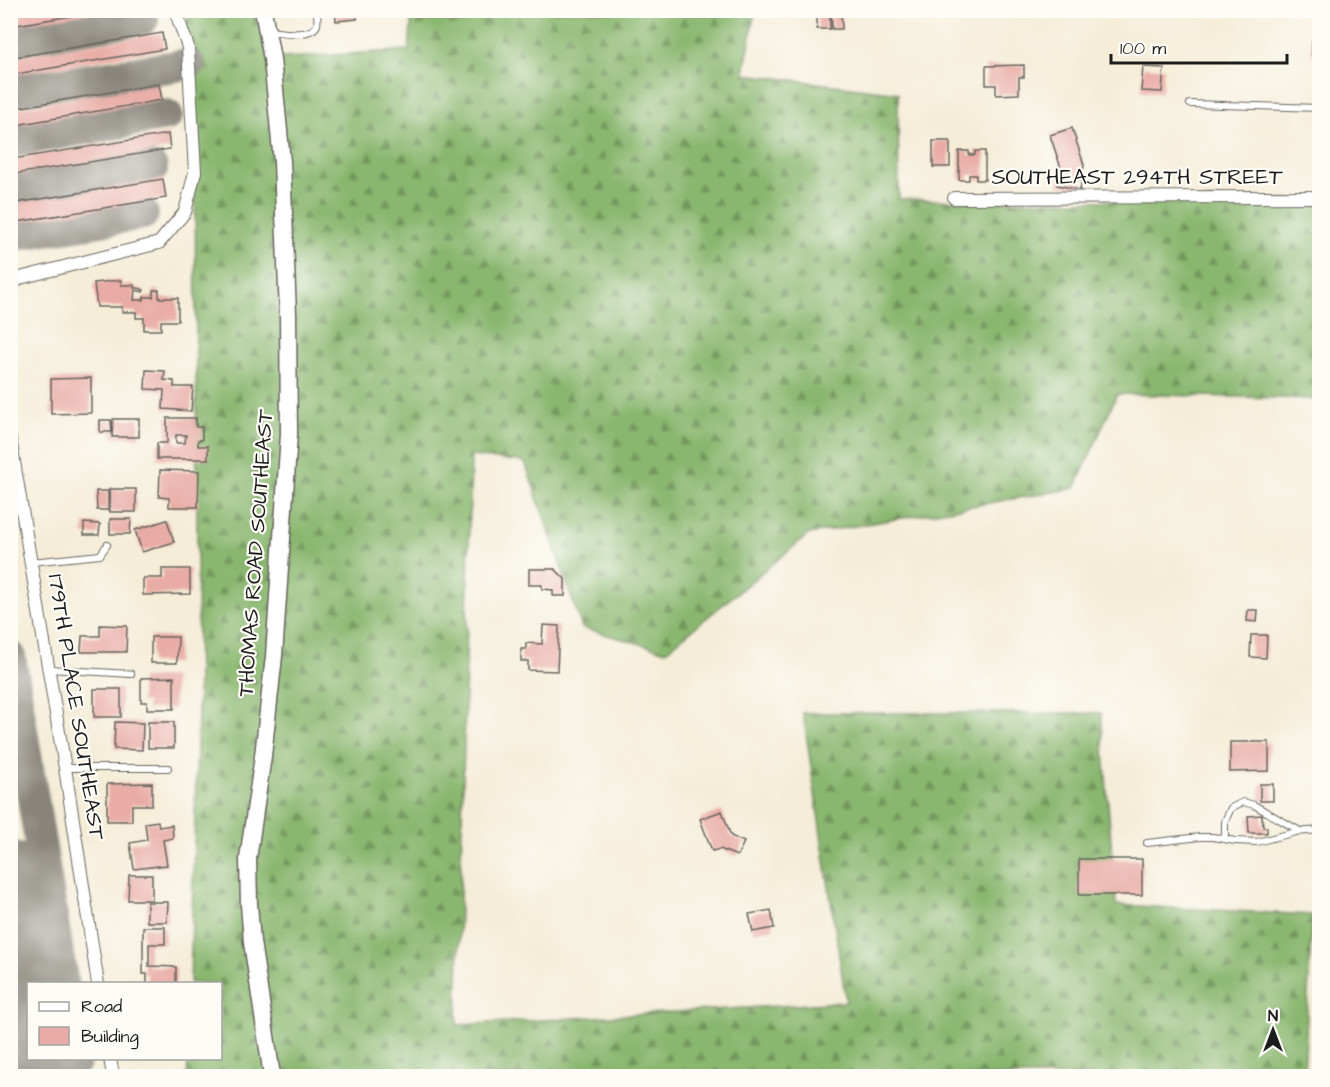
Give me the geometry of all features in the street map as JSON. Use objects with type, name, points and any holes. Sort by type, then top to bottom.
[{"type":"street","points":[[10,286],[20,278],[159,243],[185,213],[195,172],[188,47],[175,10]]},
{"type":"street","name":"THOMAS ROAD SOUTHEAST","points":[[263,10],[272,59],[282,162],[290,434],[274,656],[248,860],[252,942],[272,1077]]},
{"type":"street","name":"SOUTHEAST 294TH STREET","points":[[954,198],[1320,197]]},
{"type":"street","name":"179TH PLACE SOUTHEAST","points":[[10,438],[98,982]]},
{"type":"street","points":[[110,1060],[113,1077]]},
{"type":"lane","points":[[268,31],[304,33],[313,31],[318,24],[317,10]]},
{"type":"lane","points":[[1190,104],[1320,108]]},
{"type":"lane","points":[[31,562],[100,555],[107,545]]},
{"type":"lane","points":[[49,669],[131,674]]},
{"type":"lane","points":[[65,768],[168,768]]},
{"type":"lane","points":[[1225,839],[1225,821],[1231,808],[1243,802],[1254,805],[1302,832]]},
{"type":"lane","points":[[1148,843],[1200,837],[1257,842],[1320,830]]},
{"type":"green space","points":[[174,11],[257,11],[269,59],[409,50],[412,11],[755,11],[744,74],[898,93],[899,199],[965,201],[1319,200],[1319,399],[1117,394],[1075,488],[809,534],[666,651],[582,628],[525,462],[471,456],[457,1025],[846,1002],[803,713],[1101,713],[1116,905],[1312,915],[1304,1076],[187,1076],[188,1060],[222,1060],[222,982],[190,982],[198,712],[195,172],[188,47]]},
{"type":"building","points":[[10,10],[95,10],[95,12],[10,26]]},
{"type":"building","points":[[335,10],[357,10],[357,19],[336,21]]},
{"type":"building","points":[[817,10],[830,10],[830,29],[817,29]]},
{"type":"building","points":[[831,10],[841,10],[842,29],[832,29]]},
{"type":"building","points":[[162,33],[165,49],[10,75],[10,58]]},
{"type":"building","points":[[1312,40],[1320,40],[1320,55],[1312,55]]},
{"type":"building","points":[[1024,65],[1024,77],[1019,77],[1019,94],[996,95],[996,85],[986,85],[986,66]]},
{"type":"building","points":[[1143,67],[1164,68],[1162,92],[1141,91]]},
{"type":"building","points":[[159,84],[162,100],[10,126],[10,109]]},
{"type":"building","points":[[1072,128],[1084,165],[1080,190],[1057,185],[1061,168],[1050,135]]},
{"type":"building","points":[[168,134],[170,149],[15,174],[12,159]]},
{"type":"building","points":[[933,141],[950,141],[950,167],[933,167]]},
{"type":"building","points":[[959,151],[969,151],[969,155],[975,155],[975,151],[985,151],[985,180],[976,180],[976,175],[969,175],[969,180],[959,180]]},
{"type":"building","points":[[163,179],[166,198],[10,223],[10,204]]},
{"type":"building","points":[[121,280],[121,285],[134,285],[134,288],[144,290],[143,292],[135,290],[134,300],[153,297],[153,290],[159,290],[159,298],[178,298],[178,321],[161,321],[161,330],[144,330],[144,318],[136,318],[136,312],[122,312],[122,307],[97,307],[94,283]]},
{"type":"building","points":[[146,370],[165,371],[164,380],[174,381],[174,387],[193,387],[191,411],[163,409],[164,390],[145,389]]},
{"type":"building","points":[[91,378],[91,413],[51,414],[51,379]]},
{"type":"building","points":[[167,418],[196,418],[196,427],[202,427],[202,440],[198,440],[198,446],[208,446],[208,459],[157,459],[157,443],[167,443]],"holes":[[[176,435],[186,435],[185,443],[176,443]]]},
{"type":"building","points":[[113,419],[139,419],[139,437],[112,437]]},
{"type":"building","points":[[100,420],[111,420],[112,432],[100,432]]},
{"type":"building","points":[[160,470],[199,471],[198,507],[169,507],[169,498],[159,497]]},
{"type":"building","points":[[109,489],[136,489],[136,512],[110,512]]},
{"type":"building","points":[[96,491],[108,491],[108,510],[97,510]]},
{"type":"building","points":[[110,519],[131,519],[130,534],[110,534]]},
{"type":"building","points":[[167,520],[174,542],[142,552],[135,530]]},
{"type":"building","points":[[84,523],[100,524],[99,535],[84,535]]},
{"type":"building","points":[[162,569],[190,569],[190,594],[143,595],[143,578],[162,578]]},
{"type":"building","points":[[529,569],[555,569],[565,579],[565,596],[553,596],[553,590],[542,589],[542,585],[529,585]]},
{"type":"building","points":[[1248,610],[1258,610],[1257,622],[1247,621]]},
{"type":"building","points":[[100,625],[127,626],[126,652],[81,652],[82,636],[100,636]]},
{"type":"building","points":[[543,625],[559,626],[557,671],[528,670],[528,661],[521,661],[521,649],[526,649],[526,643],[542,644]]},
{"type":"building","points":[[1251,635],[1267,635],[1266,658],[1250,657]]},
{"type":"building","points":[[151,637],[178,637],[177,663],[151,663]]},
{"type":"building","points":[[174,677],[174,709],[147,709],[147,702],[141,702],[141,678]]},
{"type":"building","points":[[94,689],[121,689],[121,717],[94,717]]},
{"type":"building","points":[[115,722],[143,723],[142,750],[114,749]]},
{"type":"building","points":[[148,722],[174,722],[174,748],[148,748]]},
{"type":"building","points":[[1230,742],[1269,742],[1269,771],[1230,772]]},
{"type":"building","points":[[152,783],[152,805],[132,805],[132,821],[107,821],[107,784]]},
{"type":"building","points":[[1260,784],[1273,784],[1273,801],[1260,801]]},
{"type":"building","points":[[722,811],[731,836],[744,842],[737,856],[720,849],[712,851],[700,819]]},
{"type":"building","points":[[1262,815],[1263,827],[1267,827],[1267,833],[1249,833],[1248,816]]},
{"type":"building","points":[[158,821],[159,827],[172,825],[173,838],[163,840],[167,865],[134,869],[130,843],[147,840],[145,823]]},
{"type":"building","points":[[1079,859],[1142,859],[1142,895],[1079,895]]},
{"type":"building","points":[[129,875],[152,875],[152,900],[128,900]]},
{"type":"building","points":[[147,902],[168,902],[167,922],[147,922]]},
{"type":"building","points":[[771,910],[774,928],[753,932],[749,914]]},
{"type":"building","points":[[143,927],[165,927],[165,944],[149,944],[149,966],[176,967],[176,982],[147,982],[147,974],[143,974]]},
{"type":"taxiway","points":[[10,41],[143,19]]},
{"type":"taxiway","points":[[10,91],[189,64]]},
{"type":"taxiway","points":[[10,142],[167,115]]},
{"type":"taxiway","points":[[10,190],[152,168]]},
{"type":"taxiway","points":[[10,236],[143,214]]},
{"type":"taxiway","points":[[10,656],[63,982]]},
{"type":"taxiway","points":[[10,1072],[75,1062]]},
{"type":"runway","points":[[10,881],[27,987]]},
{"type":"runway","points":[[39,1060],[42,1076]]}]
